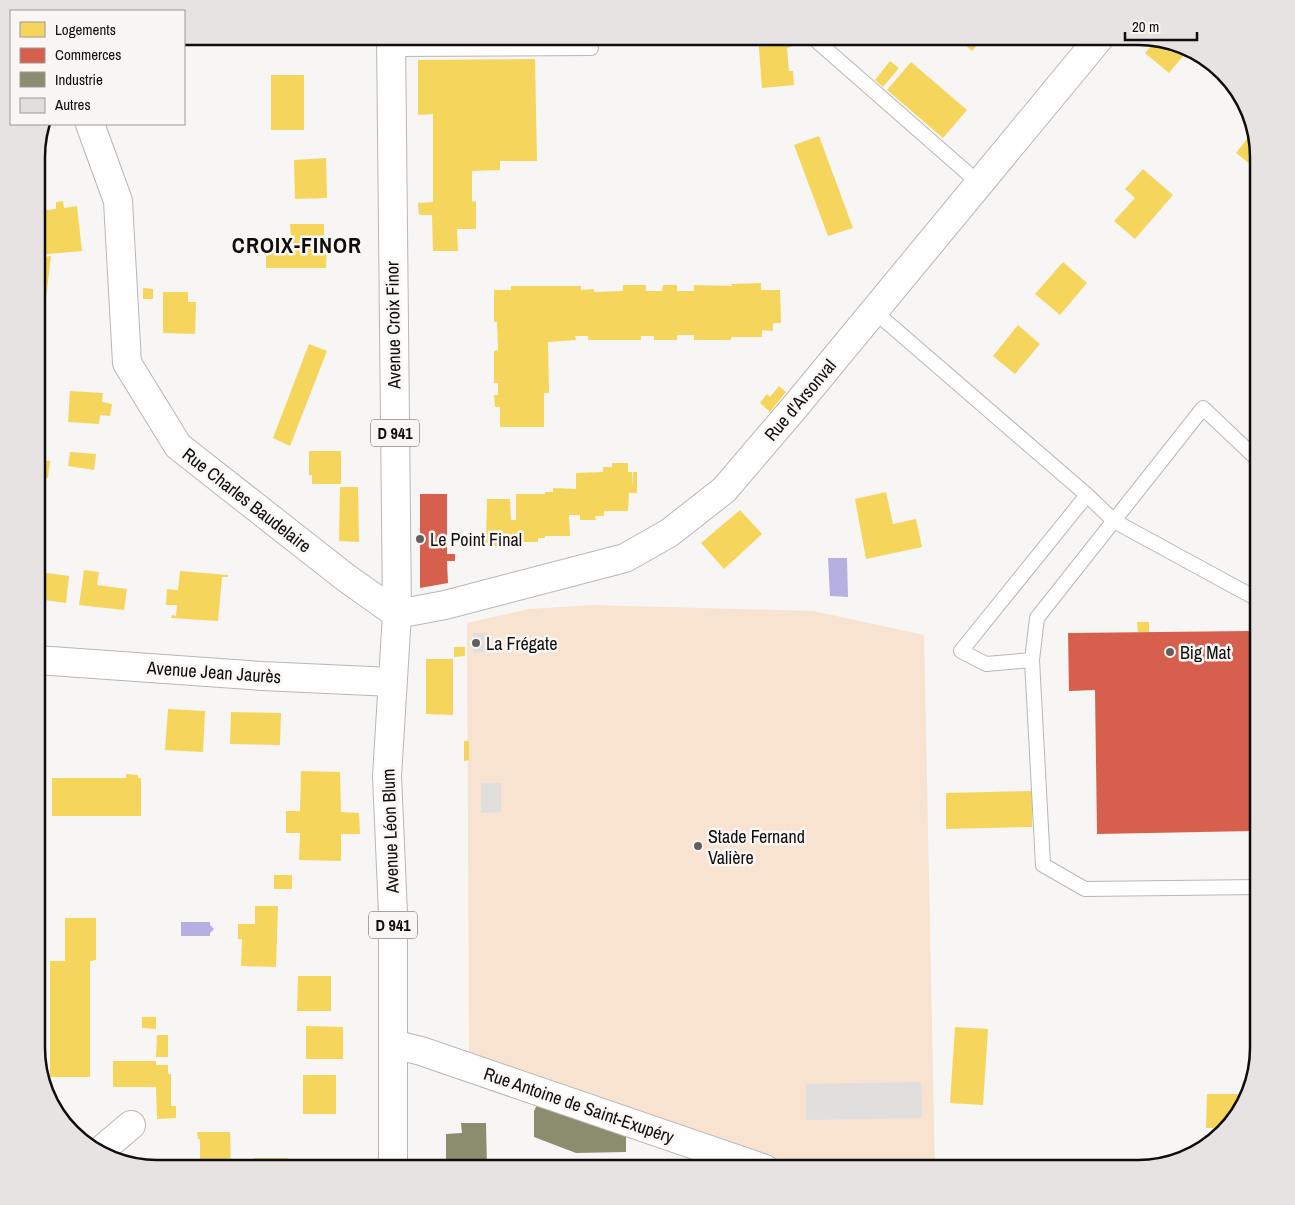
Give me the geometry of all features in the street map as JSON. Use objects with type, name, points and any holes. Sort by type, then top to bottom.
[{"type":"street","name":"Avenue Croix Finor","points":[[391,45],[397,614]]},
{"type":"street","name":"Rue d'Arsonval","points":[[397,614],[445,605],[625,558],[669,533],[724,490],[1094,45]]},
{"type":"street","name":"Rue Charles Baudelaire","points":[[90,125],[118,201],[127,363],[178,446],[345,577],[397,614]]},
{"type":"street","name":"Avenue Léon Blum","points":[[393,1160],[393,914],[387,776],[397,614]]},
{"type":"street","name":"Avenue Jean Jaurès","points":[[45,661],[262,676],[392,682]]},
{"type":"street","name":"Rue Antoine de Saint-Exupéry","points":[[393,1044],[421,1051],[717,1160]]},
{"type":"street","points":[[105,1147],[131,1125]]},
{"type":"lane","points":[[491,45],[591,48]]},
{"type":"lane","points":[[821,45],[980,184]]},
{"type":"lane","points":[[874,311],[1087,495],[1114,521],[1250,595]]},
{"type":"lane","points":[[1250,452],[1203,408],[1037,618],[1032,660],[1043,866],[1085,889],[1250,887]]},
{"type":"lane","points":[[1032,660],[986,664],[961,651],[1087,495]]},
{"type":"shaded area","points":[[828,558],[847,558],[848,597],[830,596]]},
{"type":"shaded area","name":"Stade Fernand Valière","points":[[593,605],[813,611],[924,635],[935,1160],[772,1160],[469,1056],[467,623],[529,609]]},
{"type":"shaded area","points":[[181,922],[210,922],[214,929],[210,936],[181,936]]},
{"type":"building: Logements","points":[[759,45],[791,45],[791,47],[787,48],[789,71],[793,71],[794,85],[762,88]]},
{"type":"building: Logements","points":[[965,45],[977,45],[972,51]]},
{"type":"building: Logements","points":[[1151,46],[1184,55],[1169,73],[1145,53]]},
{"type":"building: Logements","points":[[535,59],[537,161],[500,161],[500,170],[472,171],[472,202],[476,201],[476,229],[457,229],[458,251],[433,251],[432,215],[419,215],[418,203],[433,202],[433,114],[418,115],[418,60]]},
{"type":"building: Logements","points":[[890,61],[899,68],[883,87],[875,80]]},
{"type":"building: Logements","points":[[911,62],[967,110],[943,138],[887,90]]},
{"type":"building: Logements","points":[[271,75],[304,75],[304,130],[271,130]]},
{"type":"building: Logements","points":[[819,136],[853,228],[828,236],[794,145]]},
{"type":"building: Logements","points":[[1248,138],[1250,164],[1236,153]]},
{"type":"building: Logements","points":[[326,158],[327,198],[295,199],[294,160]]},
{"type":"building: Logements","points":[[1143,169],[1173,195],[1135,239],[1114,221],[1135,198],[1125,189]]},
{"type":"building: Logements","points":[[63,201],[64,208],[77,206],[82,251],[45,254],[45,210],[56,209],[56,202]]},
{"type":"building: Logements","points":[[290,224],[324,224],[324,249],[327,249],[326,268],[266,268],[266,251],[271,251],[271,237],[291,237]]},
{"type":"building: Logements","points":[[51,256],[45,307],[45,257]]},
{"type":"building: Logements","points":[[1063,262],[1087,283],[1060,315],[1035,294]]},
{"type":"building: Logements","points":[[761,283],[761,290],[780,290],[781,323],[773,323],[773,331],[762,330],[762,337],[731,337],[731,340],[694,340],[694,335],[677,335],[677,340],[654,340],[654,336],[641,336],[641,340],[588,340],[588,336],[575,336],[576,340],[548,342],[549,393],[544,393],[544,427],[500,427],[500,407],[495,407],[494,395],[498,395],[498,383],[494,383],[494,351],[498,350],[497,322],[494,322],[494,290],[511,290],[511,286],[581,286],[581,290],[594,289],[594,292],[623,291],[623,285],[646,285],[646,291],[662,291],[663,285],[677,285],[677,291],[694,291],[694,285],[732,286],[731,284]]},
{"type":"building: Logements","points":[[143,288],[153,289],[153,299],[143,299]]},
{"type":"building: Logements","points":[[163,292],[188,292],[188,302],[196,302],[195,334],[163,333]]},
{"type":"building: Logements","points":[[1018,325],[1040,344],[1015,374],[993,356]]},
{"type":"building: Logements","points":[[309,344],[327,351],[290,446],[273,438]]},
{"type":"building: Logements","points":[[779,386],[786,392],[770,412],[760,403],[767,394],[770,397]]},
{"type":"building: Logements","points":[[70,391],[103,393],[102,402],[112,404],[110,416],[100,415],[99,424],[68,422]]},
{"type":"building: Logements","points":[[309,451],[341,451],[341,484],[312,484],[312,475],[309,475]]},
{"type":"building: Logements","points":[[70,452],[96,454],[94,470],[68,466]]},
{"type":"building: Logements","points":[[45,461],[50,461],[48,478],[45,477]]},
{"type":"building: Logements","points":[[612,463],[628,463],[628,472],[632,472],[632,488],[633,472],[637,472],[637,493],[628,493],[628,511],[604,511],[604,516],[595,516],[596,520],[580,520],[580,515],[569,515],[570,536],[545,536],[545,538],[538,538],[538,542],[521,542],[521,537],[510,537],[511,546],[494,546],[494,543],[486,543],[487,499],[510,499],[511,520],[516,520],[516,494],[545,494],[545,492],[553,492],[553,488],[576,489],[576,473],[603,472],[603,467],[612,467]]},
{"type":"building: Logements","points":[[340,487],[358,487],[359,542],[339,541]]},
{"type":"building: Logements","points":[[886,492],[893,524],[916,519],[922,547],[866,559],[855,499]]},
{"type":"building: Logements","points":[[740,510],[762,534],[724,569],[701,543]]},
{"type":"building: Logements","points":[[84,570],[99,572],[97,585],[127,589],[124,610],[79,605]]},
{"type":"building: Logements","points":[[180,571],[228,575],[228,577],[222,577],[218,621],[171,618],[172,615],[176,616],[177,605],[166,605],[167,589],[178,590]]},
{"type":"building: Logements","points":[[45,573],[69,576],[66,603],[45,600]]},
{"type":"building: Logements","points":[[1137,622],[1149,622],[1149,632],[1138,632]]},
{"type":"building: Logements","points":[[454,647],[465,647],[465,656],[454,657]]},
{"type":"building: Logements","points":[[426,659],[453,659],[453,715],[426,714]]},
{"type":"building: Logements","points":[[168,709],[205,711],[203,752],[165,750]]},
{"type":"building: Logements","points":[[231,712],[281,713],[280,745],[230,744]]},
{"type":"building: Logements","points":[[464,741],[469,741],[469,760],[464,761]]},
{"type":"building: Logements","points":[[301,771],[340,772],[341,812],[359,813],[360,834],[341,834],[341,861],[299,860],[300,833],[286,833],[286,811],[300,811]]},
{"type":"building: Logements","points":[[126,774],[138,775],[138,778],[141,778],[141,816],[52,816],[52,778],[126,778]]},
{"type":"building: Logements","points":[[1032,791],[1032,827],[946,829],[946,793]]},
{"type":"building: Logements","points":[[274,875],[292,875],[292,889],[274,889]]},
{"type":"building: Logements","points":[[255,906],[278,906],[276,967],[241,966],[242,939],[238,939],[238,924],[255,924]]},
{"type":"building: Logements","points":[[65,918],[96,918],[96,960],[90,961],[90,1077],[50,1077],[50,961],[65,961]]},
{"type":"building: Logements","points":[[298,976],[331,976],[331,1011],[297,1011]]},
{"type":"building: Logements","points":[[142,1017],[156,1017],[156,1029],[142,1028]]},
{"type":"building: Logements","points":[[306,1026],[343,1027],[343,1059],[306,1059]]},
{"type":"building: Logements","points":[[955,1027],[988,1029],[983,1105],[950,1103]]},
{"type":"building: Logements","points":[[157,1035],[168,1035],[168,1057],[156,1057]]},
{"type":"building: Logements","points":[[113,1061],[156,1061],[156,1065],[168,1065],[168,1074],[171,1074],[171,1106],[176,1106],[176,1118],[157,1119],[156,1087],[113,1087]]},
{"type":"building: Logements","points":[[303,1075],[336,1075],[336,1114],[303,1114]]},
{"type":"building: Logements","points":[[1207,1094],[1241,1094],[1227,1116],[1217,1127],[1206,1128]]},
{"type":"building: Logements","points":[[197,1132],[230,1132],[231,1160],[200,1160],[200,1139],[198,1139]]},
{"type":"building: Logements","points":[[254,1158],[288,1158],[288,1160],[254,1160]]},
{"type":"building: Commerces","points":[[420,494],[447,494],[447,554],[455,554],[455,561],[447,561],[448,583],[420,588]]},
{"type":"building: Commerces","points":[[1250,631],[1250,831],[1097,834],[1095,690],[1069,691],[1068,633]]},
{"type":"building: Industrie","points":[[537,1105],[626,1135],[626,1152],[576,1153],[534,1137],[534,1111]]},
{"type":"building: Industrie","points":[[461,1123],[486,1123],[487,1160],[446,1160],[446,1134],[462,1133]]},
{"type":"building: Autres","points":[[473,633],[487,633],[487,652],[473,653]]},
{"type":"building: Autres","points":[[481,783],[501,783],[501,812],[481,813]]},
{"type":"building: Autres","points":[[921,1082],[922,1118],[806,1120],[806,1084]]},
{"type":"place","name":"Le Point Final","points":[[420,539]]},
{"type":"place","name":"La Frégate","points":[[476,643]]},
{"type":"place","name":"Big Mat","points":[[1170,652]]},
{"type":"place","name":"Stade Fernand Valière","points":[[698,846]]},
{"type":"district","name":"CROIX-FINOR","points":[[297,245]]}]
